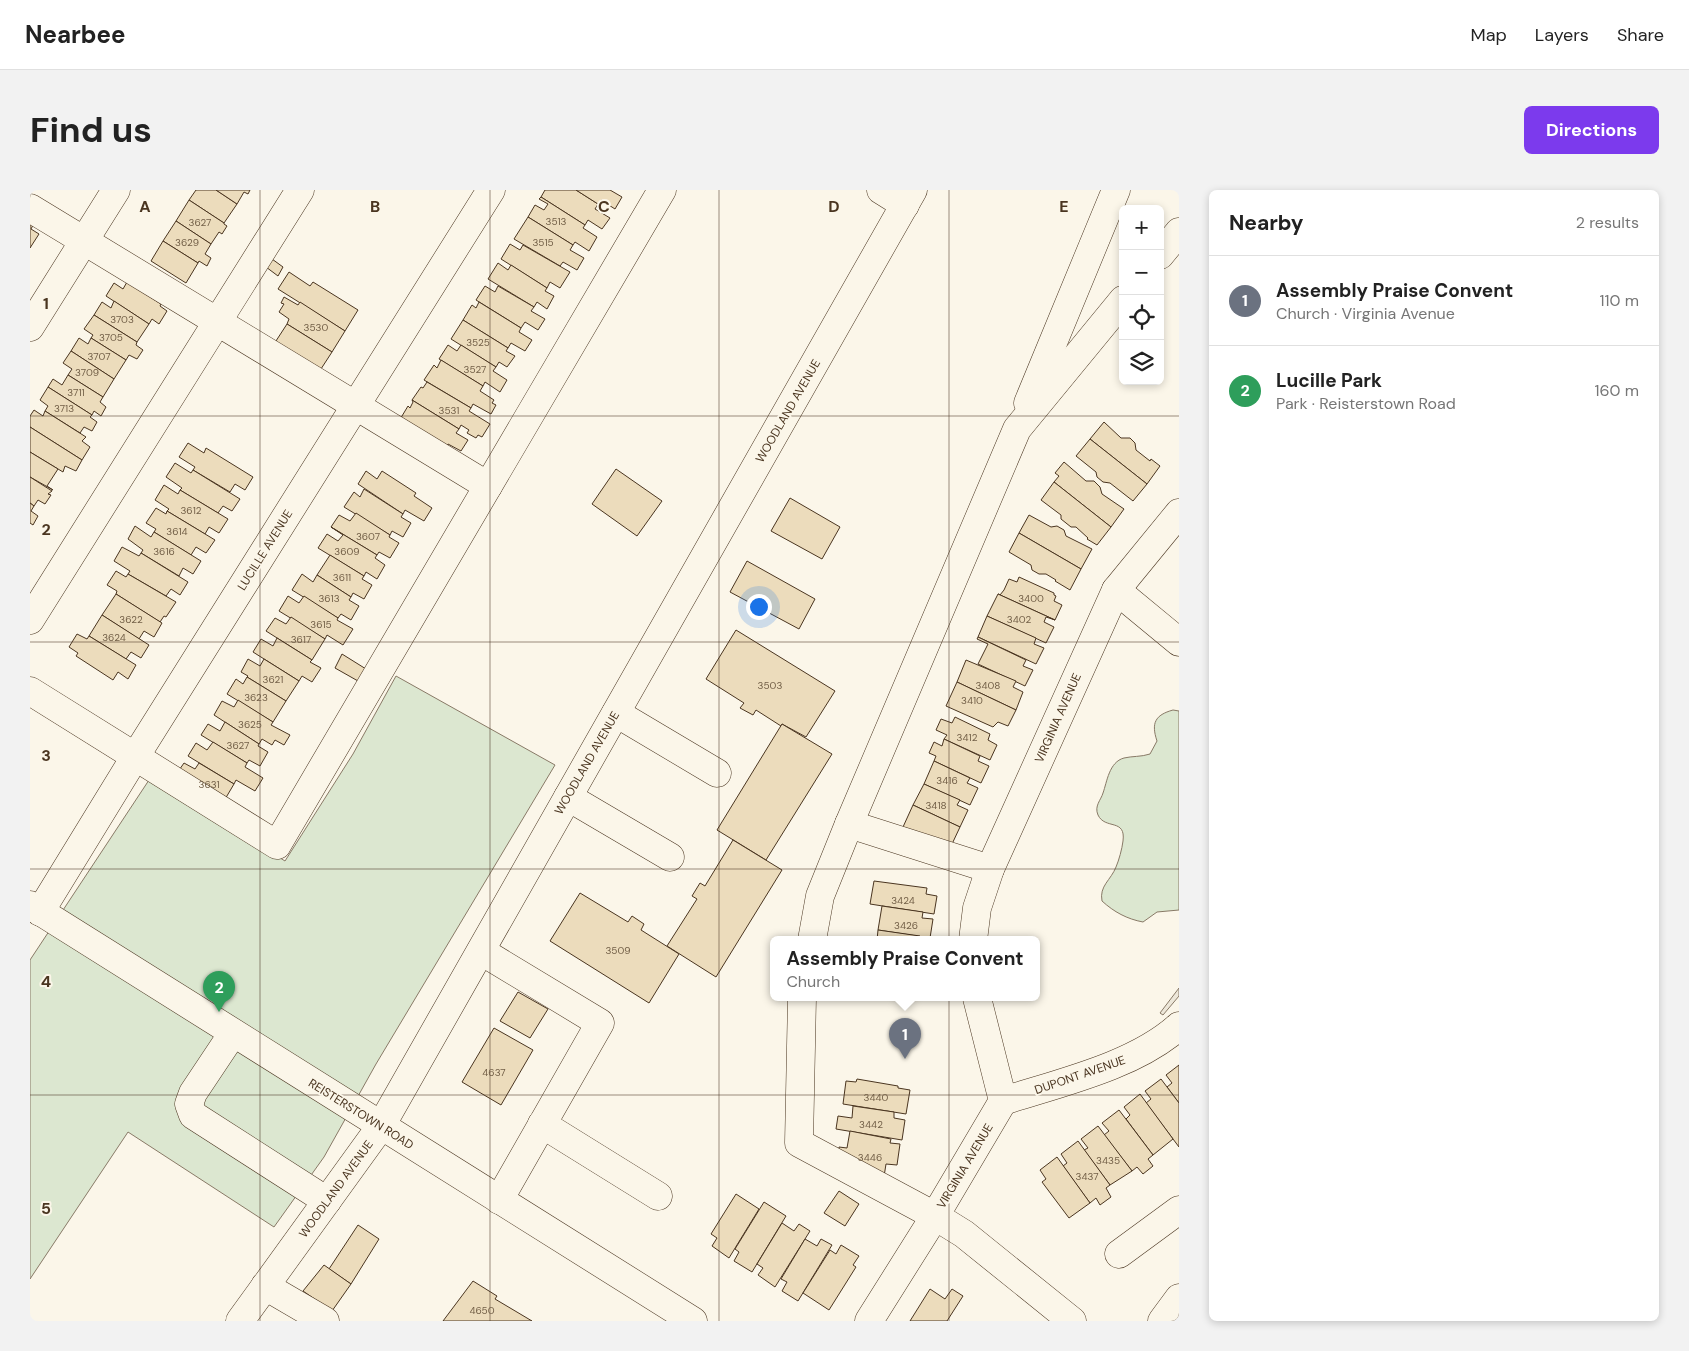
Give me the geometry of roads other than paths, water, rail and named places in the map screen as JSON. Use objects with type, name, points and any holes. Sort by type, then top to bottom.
[{"type":"street","points":[[30,327],[116,190]]},
{"type":"street","points":[[30,620],[300,190]]},
{"type":"street","name":"LUCILLE AVENUE","points":[[35,908],[135,757],[491,190]]},
{"type":"street","points":[[30,691],[277,845],[662,190]]},
{"type":"street","points":[[881,190],[909,197]]},
{"type":"street","points":[[813,936],[820,896],[849,824],[1017,430],[1116,190]]},
{"type":"street","name":"WOODLAND AVENUE","points":[[240,1321],[381,1126],[909,197]]},
{"type":"street","points":[[30,208],[488,486]]},
{"type":"street","points":[[1164,250],[1179,232]]},
{"type":"street","points":[[1017,430],[1119,305]]},
{"type":"street","name":"VIRGINIA AVENUE","points":[[974,936],[977,908],[990,869],[1116,590],[1179,512]]},
{"type":"street","points":[[1116,590],[1179,642]]},
{"type":"street","points":[[616,713],[717,773]]},
{"type":"street","points":[[568,797],[670,857]]},
{"type":"street","points":[[849,824],[990,869]]},
{"type":"street","name":"REISTERSTOWN ROAD","points":[[35,908],[693,1321]]},
{"type":"street","points":[[481,951],[600,1023],[499,1200]]},
{"type":"street","points":[[802,1001],[799,1142],[935,1216],[964,1234],[1072,1321]]},
{"type":"street","points":[[978,1001],[1003,1101]]},
{"type":"street","name":"DUPONT AVENUE","points":[[1003,1101],[1106,1068],[1168,1037],[1179,1026]]},
{"type":"street","points":[[232,1033],[193,1093],[189,1104],[193,1115],[327,1201]]},
{"type":"street","name":"VIRGINIA AVENUE","points":[[869,1321],[935,1216],[1003,1101]]},
{"type":"street","points":[[542,1124],[658,1196]]},
{"type":"street","points":[[1119,1254],[1179,1210]]},
{"type":"street","points":[[265,1286],[325,1321]]},
{"type":"street","points":[[1162,1321],[1179,1298]]},
{"type":"place","name":"Lucille Park","points":[[219,1012]]},
{"type":"place","name":"Assembly Praise Convent","points":[[905,1059]]}]
